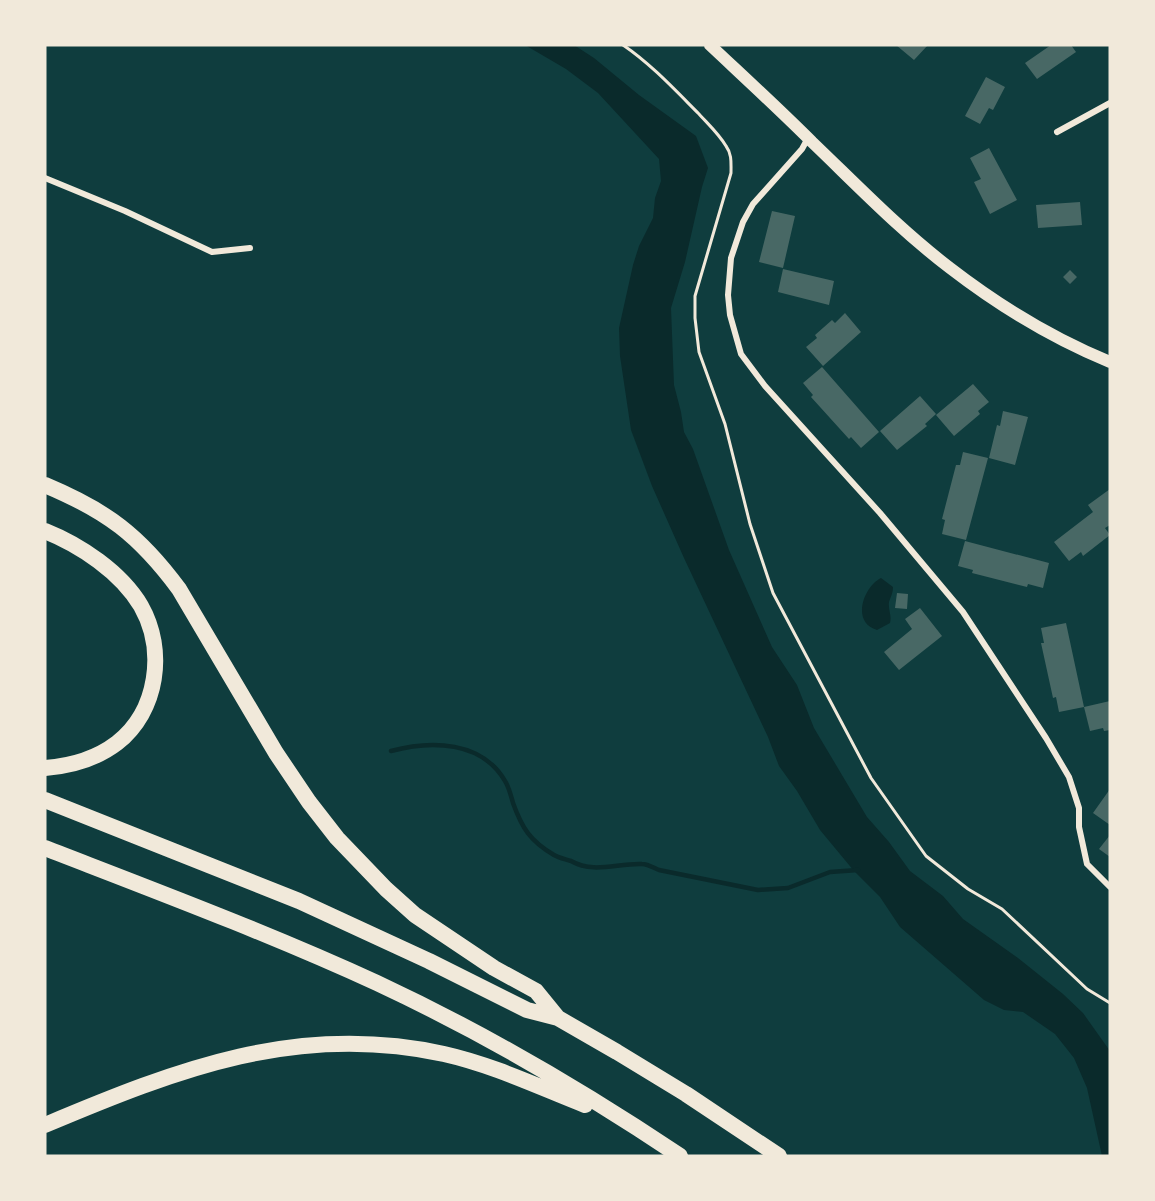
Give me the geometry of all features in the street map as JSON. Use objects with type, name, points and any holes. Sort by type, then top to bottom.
[{"type":"highway","points":[[45,484],[81,501],[124,528],[163,567],[179,589],[293,780],[337,838],[363,866],[416,915],[494,968],[536,991],[558,1018]]},
{"type":"highway","points":[[45,531],[69,542],[99,562],[134,596],[149,625],[155,659],[150,695],[140,715],[125,735],[110,748],[88,759],[73,764],[45,768]]},
{"type":"highway","points":[[45,800],[299,901],[429,961],[527,1010],[558,1018],[676,1088],[779,1156]]},
{"type":"highway","points":[[45,848],[207,910],[377,984],[534,1064],[680,1156]]},
{"type":"highway","points":[[45,1125],[185,1071],[240,1056],[287,1047],[332,1043],[396,1047],[446,1055],[490,1068],[621,1119]]},
{"type":"main road","points":[[710,45],[885,212],[948,267],[976,287],[1068,343],[1110,362]]},
{"type":"street","points":[[1057,132],[1110,103]]},
{"type":"street","points":[[808,138],[802,149],[753,204],[743,222],[731,258],[728,295],[730,315],[741,354],[765,386],[880,513],[963,612],[1069,777],[1079,808],[1079,827],[1087,864],[1110,886]]},
{"type":"street","points":[[45,178],[125,211],[212,252],[250,249]]},
{"type":"path","points":[[623,45],[636,54],[683,98],[720,137],[731,159],[731,173],[695,296],[699,352],[725,424],[750,524],[773,593],[786,620],[871,778],[926,856],[968,889],[1002,909],[1087,989],[1110,1003]]},
{"type":"water","points":[[525,45],[574,45],[696,136],[708,168],[671,308],[674,385],[684,432],[693,449],[729,550],[772,647],[797,685],[814,728],[867,817],[910,871],[943,896],[963,919],[1018,958],[1063,994],[1083,1013],[1110,1051],[1110,1156],[1102,1156],[1087,1088],[1074,1058],[1055,1034],[1023,1012],[1004,1010],[984,1000],[900,927],[880,897],[854,871],[820,830],[779,766],[768,737],[652,486],[631,430],[620,356],[619,328],[633,265],[639,246],[653,218],[655,198],[661,181],[659,159],[598,93],[566,69]]},
{"type":"water","points":[[881,578],[893,587],[889,602],[891,617],[890,623],[877,630],[864,620],[862,605],[869,589]]},
{"type":"building","points":[[896,45],[928,45],[914,60]]},
{"type":"building","points":[[1051,45],[1071,45],[1076,52],[1037,79],[1025,63]]},
{"type":"building","points":[[986,77],[1005,87],[993,110],[989,108],[980,124],[965,116]]},
{"type":"building","points":[[989,148],[1017,200],[990,214],[974,182],[981,179],[970,158]]},
{"type":"building","points":[[1080,202],[1082,225],[1038,228],[1036,205]]},
{"type":"building","points":[[772,211],[795,216],[783,268],[759,262]]},
{"type":"building","points":[[783,269],[834,281],[829,305],[778,292]]},
{"type":"building","points":[[1070,270],[1077,277],[1070,284],[1063,277]]},
{"type":"building","points":[[845,313],[861,332],[823,366],[806,347],[817,338],[815,335],[832,320],[835,323]]},
{"type":"building","points":[[822,367],[879,432],[861,448],[851,437],[849,439],[811,397],[813,395],[803,383]]},
{"type":"building","points":[[973,384],[989,402],[978,411],[980,414],[954,436],[936,415]]},
{"type":"building","points":[[920,396],[936,414],[925,424],[927,426],[897,450],[880,431]]},
{"type":"building","points":[[1003,411],[1028,417],[1015,465],[989,458]]},
{"type":"building","points":[[963,452],[988,458],[966,540],[942,534],[945,520],[942,519],[956,465],[960,465]]},
{"type":"building","points":[[1110,489],[1110,525],[1105,528],[1110,535],[1083,556],[1081,552],[1069,561],[1054,542],[1093,512],[1088,505]]},
{"type":"building","points":[[965,541],[1049,563],[1043,588],[1028,584],[1027,587],[972,573],[973,570],[958,566]]},
{"type":"building","points":[[897,593],[908,594],[907,609],[895,608]]},
{"type":"building","points":[[920,608],[942,636],[899,670],[884,652],[912,629],[905,619]]},
{"type":"building","points":[[1066,623],[1084,707],[1059,712],[1056,697],[1053,698],[1041,643],[1044,643],[1041,628]]},
{"type":"building","points":[[1110,701],[1110,730],[1104,731],[1103,728],[1090,731],[1084,707]]},
{"type":"building","points":[[1110,789],[1110,825],[1093,813]]},
{"type":"building","points":[[1110,835],[1110,857],[1099,849]]},
{"type":"waterway","points":[[391,751],[406,747],[439,745],[469,751],[483,758],[505,781],[520,820],[533,839],[554,855],[580,865],[597,867],[644,864],[659,870],[758,890],[788,888],[830,872],[858,870]]}]
